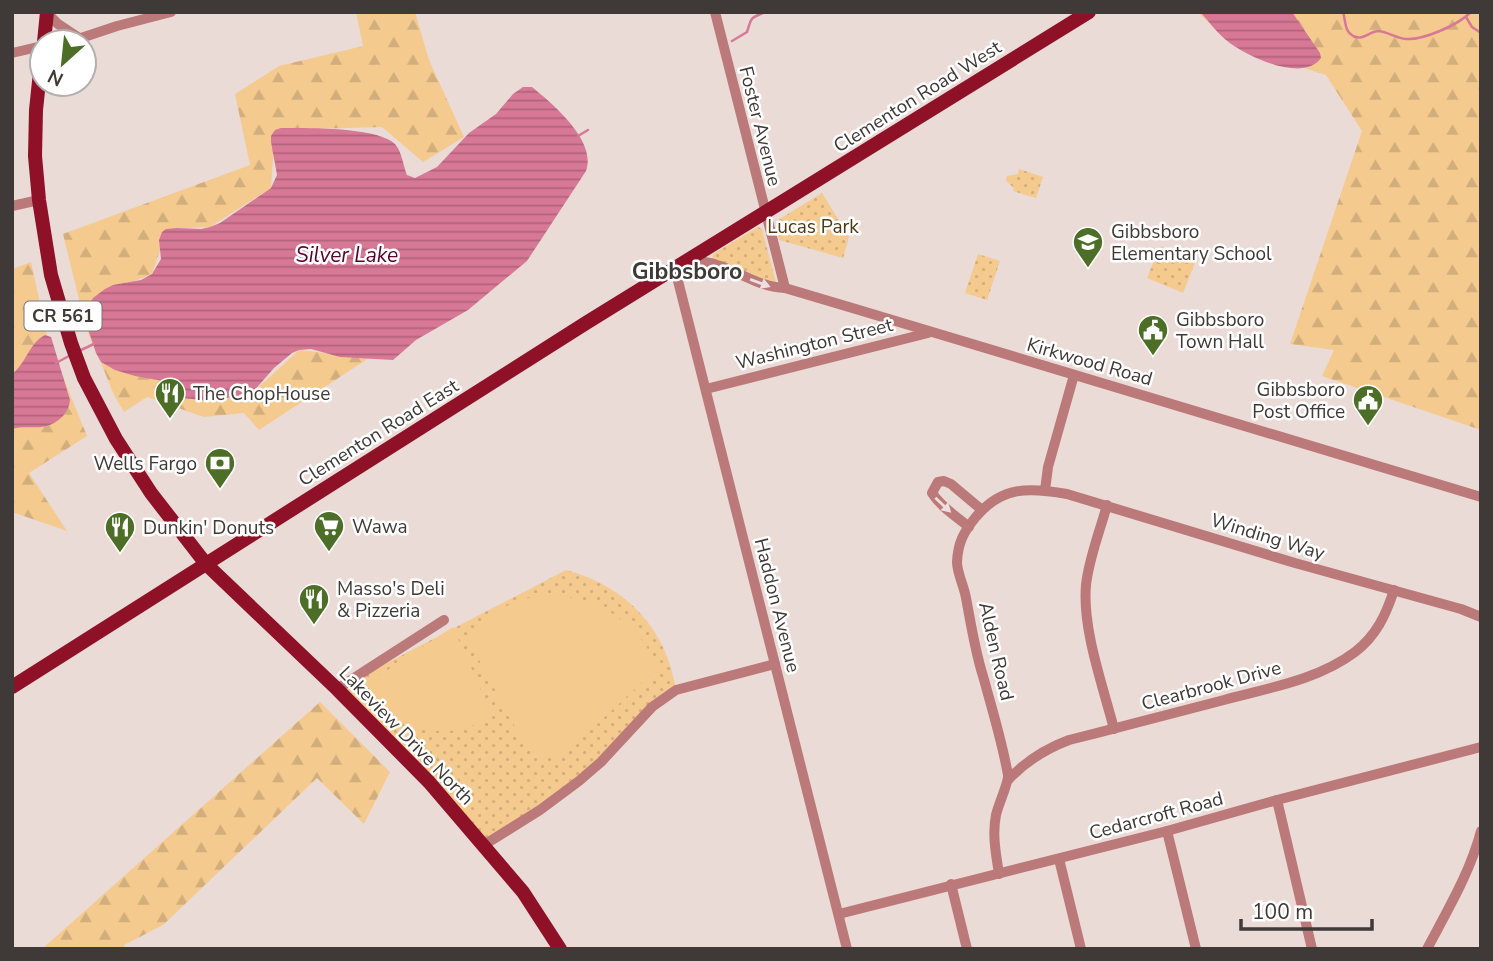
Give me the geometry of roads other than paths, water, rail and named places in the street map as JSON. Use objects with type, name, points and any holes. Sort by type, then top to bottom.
[{"type":"main road","name":"Clementon Road West","points":[[766,213],[1089,12]]},
{"type":"main road","name":"CR 561","points":[[37,98],[35,156],[39,200],[51,275],[71,343],[84,378],[116,439],[150,492],[206,564]]},
{"type":"main road","name":"Clementon Road East","points":[[12,687],[575,330],[766,213]]},
{"type":"main road","name":"Lakeview Drive North","points":[[206,564],[337,689],[429,782],[523,892],[561,949]]},
{"type":"street","points":[[98,32],[171,12]]},
{"type":"street","name":"Foster Avenue","points":[[715,12],[785,288]]},
{"type":"street","points":[[47,13],[62,28]]},
{"type":"street","points":[[12,206],[39,200]]},
{"type":"street","name":"Kirkwood Road","points":[[690,259],[716,264],[772,288],[785,288],[1481,497]]},
{"type":"street","name":"Haddon Avenue","points":[[675,269],[848,949]]},
{"type":"street","name":"Washington Street","points":[[706,389],[931,332]]},
{"type":"street","points":[[1045,490],[1048,467],[1074,375]]},
{"type":"street","points":[[969,527],[934,497],[932,493],[938,482],[951,484],[982,510]]},
{"type":"street","name":"Alden Road","points":[[1009,779],[957,566],[960,542],[982,510],[1002,495],[1027,489],[1045,490]]},
{"type":"street","name":"Winding Way","points":[[1045,490],[1107,505],[1481,617]]},
{"type":"street","points":[[1107,505],[1090,565],[1086,616],[1114,729]]},
{"type":"street","name":"Clearbrook Drive","points":[[1009,779],[1051,746],[1295,681],[1339,663],[1370,638],[1384,618],[1394,590]]},
{"type":"street","points":[[337,689],[444,620]]},
{"type":"street","points":[[484,845],[579,782],[652,707],[676,690],[775,664]]},
{"type":"street","name":"Cedarcroft Road","points":[[839,914],[1480,748]]},
{"type":"street","points":[[999,874],[995,847],[996,816],[1009,779]]},
{"type":"street","points":[[1277,800],[1312,949]]},
{"type":"street","points":[[1167,831],[1196,949]]},
{"type":"street","points":[[1427,949],[1459,888],[1481,831]]},
{"type":"street","points":[[1059,859],[1081,949]]},
{"type":"street","points":[[951,884],[967,949]]},
{"type":"water","points":[[1200,12],[1292,12],[1321,58],[1312,65],[1301,68],[1288,68],[1259,59],[1226,40]]},
{"type":"water","name":"Silver Lake","points":[[523,87],[532,87],[571,124],[585,148],[588,159],[586,171],[527,261],[468,310],[416,340],[393,360],[340,357],[311,349],[299,350],[274,368],[252,393],[211,401],[182,398],[163,381],[115,370],[101,362],[86,323],[88,306],[93,298],[113,285],[141,280],[152,274],[161,259],[159,240],[166,229],[210,227],[271,188],[277,175],[271,142],[275,130],[307,128],[358,131],[386,138],[397,147],[407,175],[415,178],[437,167],[469,133],[496,114],[513,94]]},
{"type":"water","points":[[45,335],[51,337],[70,400],[69,405],[61,418],[52,424],[12,429],[12,374],[35,343]]},
{"type":"waterway","points":[[732,41],[747,32],[754,17],[765,12]]},
{"type":"waterway","points":[[1343,12],[1347,29],[1353,36],[1360,37],[1379,31],[1406,39],[1440,31],[1471,12]]},
{"type":"waterway","points":[[1466,17],[1472,27],[1481,33]]},
{"type":"waterway","points":[[1481,81],[1481,95]]},
{"type":"waterway","points":[[578,136],[588,130]]},
{"type":"waterway","points":[[81,350],[94,344]]},
{"type":"waterway","points":[[56,363],[69,356]]},
{"type":"place","name":"Gibbsboro Elementary School","points":[[1088,269]]},
{"type":"place","name":"Gibbsboro Town Hall","points":[[1153,357]]},
{"type":"place","name":"The ChopHouse","points":[[170,420]]},
{"type":"place","name":"Gibbsboro Post Office","points":[[1368,427]]},
{"type":"place","name":"Wells Fargo","points":[[220,490]]},
{"type":"place","name":"Wawa","points":[[329,553]]},
{"type":"place","name":"Dunkin' Donuts","points":[[120,554]]},
{"type":"place","name":"Masso's Deli & Pizzeria","points":[[314,626]]},
{"type":"district","name":"Gibbsboro","points":[[687,271]]},
{"type":"park label","name":"Lucas Park","points":[[813,226]]}]
